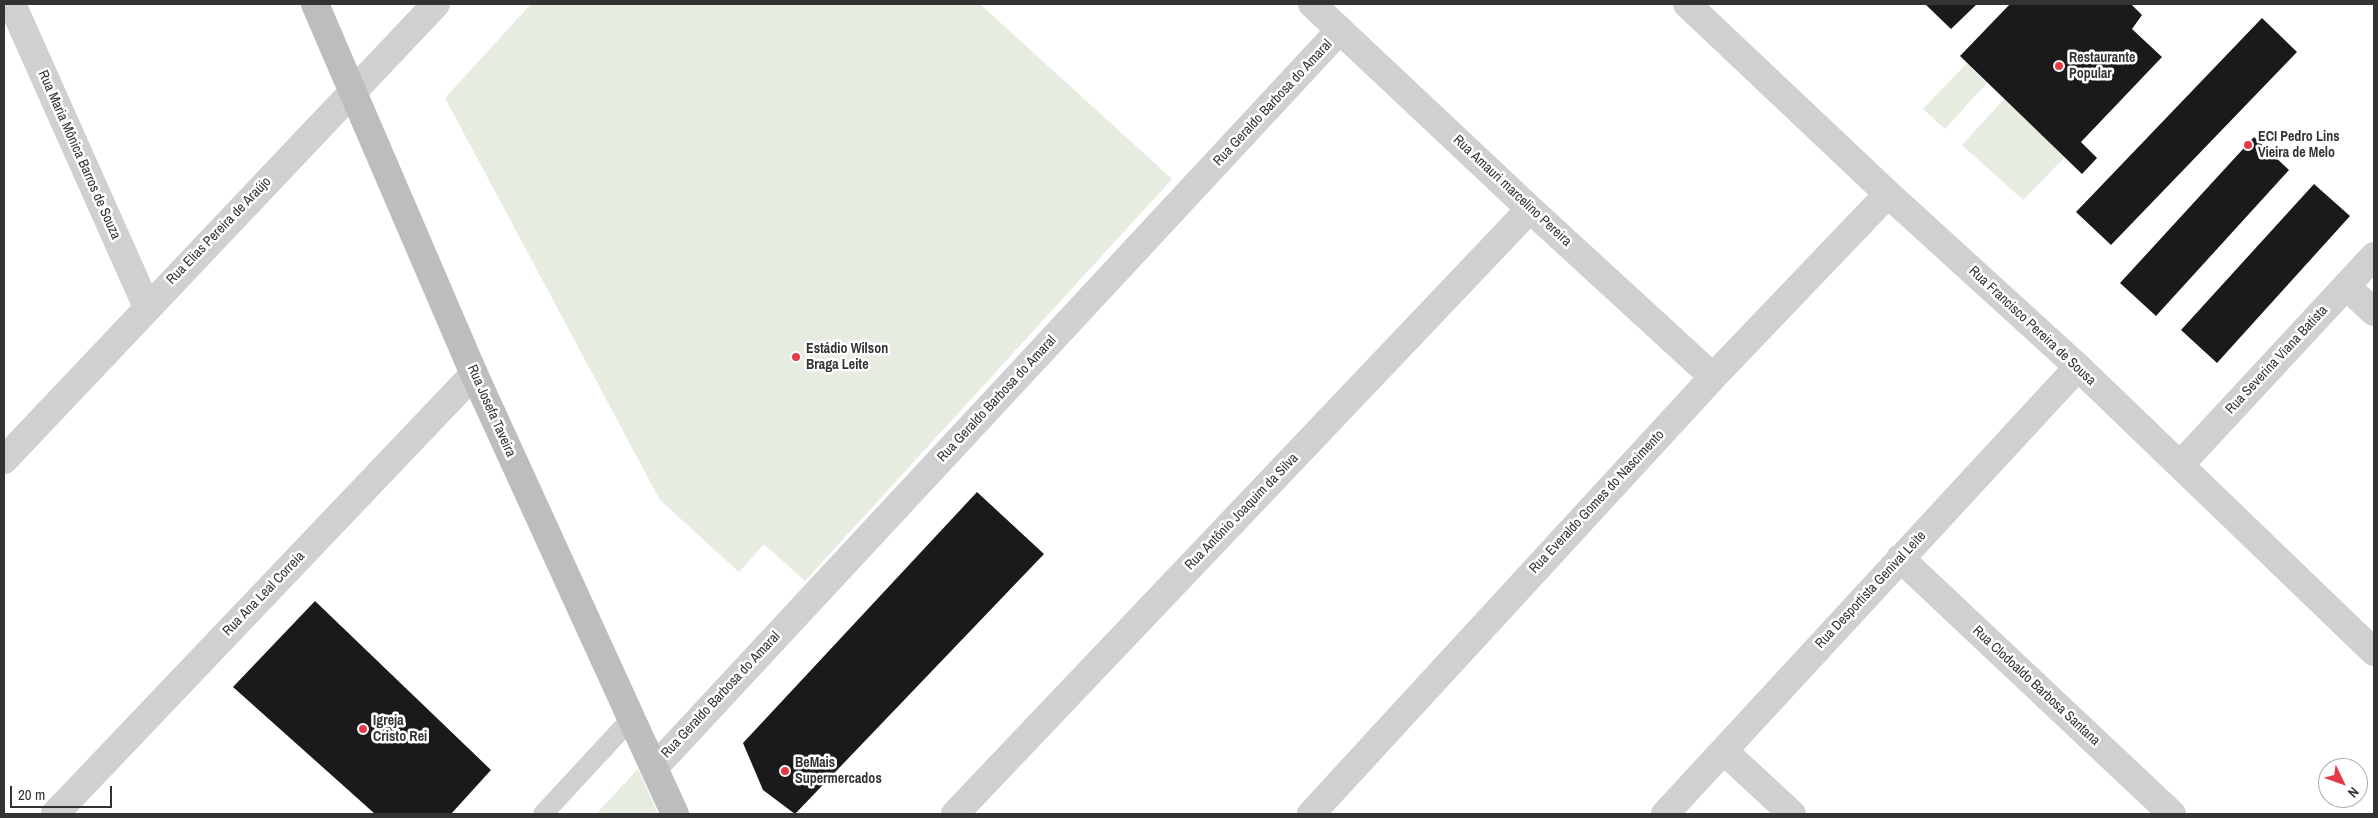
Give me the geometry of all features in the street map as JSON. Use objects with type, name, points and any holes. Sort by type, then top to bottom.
[{"type":"main road","name":"Rua Josefa Taveira","points":[[315,4],[474,374],[675,814]]},
{"type":"street","name":"Rua Maria Mônica Barros de Souza","points":[[12,4],[147,307]]},
{"type":"street","name":"Rua Elias Pereira de Araújo","points":[[4,460],[436,4]]},
{"type":"street","name":"Rua Amauri marcelino Pereira","points":[[1312,4],[1530,209],[1713,377]]},
{"type":"street","name":"Rua Francisco Pereira de Sousa","points":[[1701,9],[1888,194],[2078,367],[2374,652]]},
{"type":"street","name":"Rua Geraldo Barbosa do Amaral","points":[[654,768],[1340,30]]},
{"type":"street","name":"Rua Everaldo Gomes do Nascimento","points":[[1311,814],[1713,377],[1888,194]]},
{"type":"street","name":"Rua Antônio Joaquim da Silva","points":[[955,814],[1530,209]]},
{"type":"street","name":"Rua Severina Viana Batista","points":[[2180,465],[2374,256]]},
{"type":"street","points":[[2346,286],[2374,312]]},
{"type":"street","name":"Rua Desportista Genival Leite","points":[[1665,814],[2078,367]]},
{"type":"street","name":"Rua Ana Leal Correia","points":[[55,814],[474,374]]},
{"type":"street","name":"Rua Clodoaldo Barbosa Santana","points":[[1900,558],[2172,814]]},
{"type":"street","points":[[1724,751],[1792,814]]},
{"type":"lane","points":[[543,814],[631,719]]},
{"type":"shaded area","name":"Estádio Wilson Braga Leite","points":[[531,4],[980,4],[1172,179],[805,581],[764,544],[739,572],[660,500],[445,98]]},
{"type":"shaded area","points":[[1967,63],[1987,83],[1945,129],[1923,109]]},
{"type":"shaded area","points":[[2004,99],[2065,157],[2023,200],[1962,145]]},
{"type":"shaded area","points":[[638,769],[658,814],[596,814]]},
{"type":"building","points":[[1925,4],[1977,4],[1951,29]]},
{"type":"building","points":[[2010,4],[2131,4],[2142,15],[2132,29],[2162,57],[2081,142],[2097,158],[2082,174],[1960,56]]},
{"type":"building","points":[[2262,18],[2297,52],[2111,245],[2076,212]]},
{"type":"building","points":[[2254,137],[2289,170],[2156,316],[2120,283]]},
{"type":"building","points":[[2314,184],[2350,216],[2217,363],[2181,330]]},
{"type":"building","points":[[977,492],[1044,554],[795,814],[763,790],[743,743]]},
{"type":"building","name":"Igreja Cristo Rei","points":[[315,601],[491,770],[451,814],[375,814],[233,687]]},
{"type":"place","name":"Restaurante Popular","points":[[2059,66]]},
{"type":"place","name":"ECI Pedro Lins Vieira de Melo","points":[[2248,145]]},
{"type":"place","name":"Estádio Wilson Braga Leite","points":[[796,357]]},
{"type":"place","name":"Igreja Cristo Rei","points":[[363,729]]},
{"type":"place","name":"BeMais Supermercados","points":[[785,771]]}]
